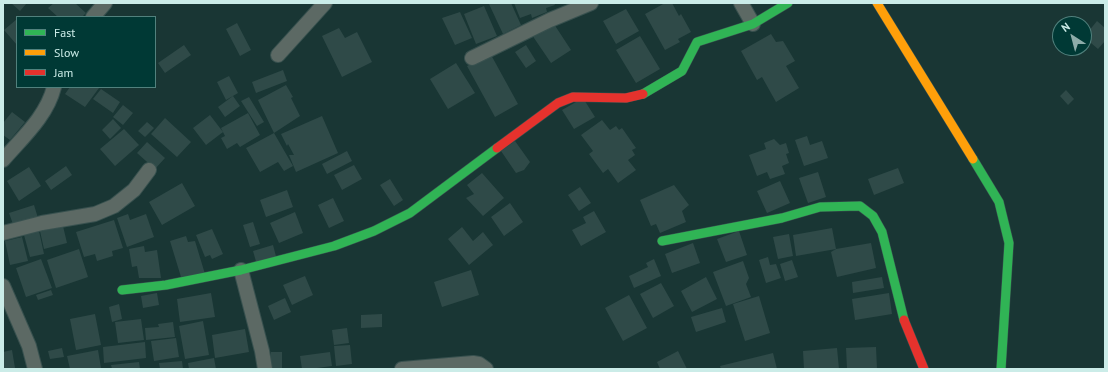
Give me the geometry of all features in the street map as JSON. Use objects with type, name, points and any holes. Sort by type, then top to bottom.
[{"type":"street","points":[[94,16],[105,3]]},
{"type":"street","points":[[278,55],[325,3]]},
{"type":"street","points":[[472,58],[550,20],[591,3]]},
{"type":"street","points":[[741,3],[753,24]]},
{"type":"street","points":[[122,290],[166,285],[241,270],[334,246],[374,231],[410,213],[558,103],[573,97],[626,98],[641,95],[682,71],[697,42],[753,24],[788,3]]},
{"type":"street","points":[[877,3],[999,202],[1009,243],[1001,369]]},
{"type":"street","points":[[3,160],[39,119],[52,96],[54,88]]},
{"type":"street","points":[[3,232],[42,223],[95,214],[114,206],[134,190],[149,170]]},
{"type":"street","points":[[662,241],[782,218],[820,207],[860,206],[874,216],[882,232],[904,322],[924,369]]},
{"type":"street","points":[[241,270],[262,351],[265,369]]},
{"type":"street","points":[[3,286],[28,346],[35,369]]},
{"type":"street","points":[[402,369],[473,362],[486,369]]},
{"type":"building","points":[[11,3],[27,3],[20,11]]},
{"type":"building","points":[[54,3],[75,3],[86,13],[83,16],[57,16],[48,8]]},
{"type":"building","points":[[511,3],[521,25],[503,34],[489,4]]},
{"type":"building","points":[[514,3],[554,3],[555,5],[546,8],[547,12],[532,18],[531,14],[520,18]]},
{"type":"building","points":[[665,3],[672,3],[679,16],[681,14],[691,32],[678,39],[680,42],[665,50],[645,14]]},
{"type":"building","points":[[484,6],[497,36],[476,44],[464,14]]},
{"type":"building","points":[[626,9],[639,31],[616,44],[603,21]]},
{"type":"building","points":[[460,12],[472,38],[455,45],[442,18]]},
{"type":"building","points":[[16,20],[16,44],[4,30]]},
{"type":"building","points":[[552,21],[571,50],[551,63],[532,35]]},
{"type":"building","points":[[1097,21],[1105,28],[1105,41],[1098,49],[1092,44],[1092,27]]},
{"type":"building","points":[[237,23],[251,50],[240,56],[226,29]]},
{"type":"building","points":[[339,28],[345,38],[357,32],[372,62],[342,77],[322,36]]},
{"type":"building","points":[[771,34],[776,42],[783,41],[795,61],[786,66],[799,88],[776,102],[762,77],[757,80],[741,51]]},
{"type":"building","points":[[640,36],[660,69],[636,83],[616,50]]},
{"type":"building","points":[[184,45],[191,55],[165,73],[158,63]]},
{"type":"building","points":[[526,45],[536,61],[526,68],[515,52]]},
{"type":"building","points":[[490,53],[518,104],[495,117],[467,66]]},
{"type":"building","points":[[456,63],[475,93],[448,109],[430,79]]},
{"type":"building","points":[[283,70],[287,81],[256,93],[252,82]]},
{"type":"building","points":[[229,76],[238,93],[226,100],[217,82]]},
{"type":"building","points":[[286,85],[293,97],[291,98],[300,116],[274,133],[258,100]]},
{"type":"building","points":[[69,88],[99,88],[85,107],[65,94]]},
{"type":"building","points":[[101,89],[120,102],[113,113],[93,99]]},
{"type":"building","points":[[1066,90],[1074,99],[1068,105],[1060,96]]},
{"type":"building","points":[[233,96],[240,106],[225,117],[218,107]]},
{"type":"building","points":[[249,97],[264,122],[257,126],[241,101]]},
{"type":"building","points":[[583,98],[595,117],[574,129],[562,110]]},
{"type":"building","points":[[123,105],[133,113],[123,125],[113,117]]},
{"type":"building","points":[[12,112],[25,122],[10,140],[3,135],[3,123]]},
{"type":"building","points":[[248,113],[260,135],[240,147],[237,143],[227,149],[221,138],[225,136],[221,128]]},
{"type":"building","points":[[210,115],[223,132],[206,145],[193,128]]},
{"type":"building","points":[[322,116],[338,153],[296,172],[289,155],[294,155],[288,144],[287,146],[281,134]]},
{"type":"building","points":[[165,118],[191,142],[177,157],[151,134]]},
{"type":"building","points":[[113,119],[121,128],[110,139],[102,130]]},
{"type":"building","points":[[602,120],[610,130],[616,126],[619,130],[622,128],[636,148],[632,150],[635,155],[628,160],[636,170],[618,183],[608,169],[603,173],[589,154],[593,151],[581,135]]},
{"type":"building","points":[[147,122],[154,128],[145,137],[138,131]]},
{"type":"building","points":[[124,129],[139,145],[115,166],[100,149]]},
{"type":"building","points":[[274,133],[293,166],[284,171],[278,162],[260,172],[246,148]]},
{"type":"building","points":[[807,136],[810,145],[822,141],[828,158],[804,166],[795,140]]},
{"type":"building","points":[[774,139],[780,145],[786,143],[789,153],[786,154],[789,163],[782,166],[785,174],[770,179],[767,172],[757,176],[749,155],[766,149],[764,143]]},
{"type":"building","points":[[515,141],[530,162],[524,170],[516,173],[501,151]]},
{"type":"building","points":[[147,142],[165,158],[155,169],[137,153]]},
{"type":"building","points":[[347,151],[352,161],[327,174],[322,164]]},
{"type":"building","points":[[354,165],[362,179],[342,190],[334,175]]},
{"type":"building","points":[[66,166],[72,175],[51,190],[45,181]]},
{"type":"building","points":[[29,167],[41,186],[19,201],[7,181]]},
{"type":"building","points":[[898,168],[904,183],[874,195],[868,179]]},
{"type":"building","points":[[818,172],[826,197],[808,203],[799,178]]},
{"type":"building","points":[[482,173],[504,198],[483,216],[466,198],[474,194],[467,185]]},
{"type":"building","points":[[390,179],[403,200],[394,206],[380,185]]},
{"type":"building","points":[[780,181],[790,203],[767,213],[757,191]]},
{"type":"building","points":[[182,183],[195,206],[162,225],[149,202]]},
{"type":"building","points":[[674,185],[689,205],[682,211],[686,222],[660,233],[656,224],[651,226],[640,200]]},
{"type":"building","points":[[580,187],[591,203],[579,211],[568,195]]},
{"type":"building","points":[[287,190],[293,207],[266,217],[260,200]]},
{"type":"building","points":[[333,198],[344,221],[329,228],[318,205]]},
{"type":"building","points":[[510,203],[523,222],[504,236],[491,217]]},
{"type":"building","points":[[34,205],[38,218],[14,227],[9,213]]},
{"type":"building","points":[[594,211],[606,232],[581,246],[572,230],[586,223],[583,217]]},
{"type":"building","points":[[295,212],[303,233],[279,243],[270,223]]},
{"type":"building","points":[[128,214],[130,220],[146,214],[154,237],[127,247],[117,218]]},
{"type":"building","points":[[114,220],[123,248],[112,251],[113,256],[97,261],[95,254],[84,257],[76,232]]},
{"type":"building","points":[[253,222],[260,244],[250,247],[243,225]]},
{"type":"building","points":[[63,226],[67,243],[44,249],[40,231]]},
{"type":"building","points":[[462,227],[473,241],[483,232],[493,245],[469,265],[448,239]]},
{"type":"building","points":[[832,228],[836,249],[796,256],[793,235]]},
{"type":"building","points":[[212,229],[223,254],[212,259],[210,255],[205,257],[196,235]]},
{"type":"building","points":[[39,231],[44,254],[30,257],[24,235]]},
{"type":"building","points":[[739,231],[747,255],[726,262],[717,239]]},
{"type":"building","points":[[789,234],[793,256],[778,259],[773,237]]},
{"type":"building","points":[[186,236],[188,242],[195,241],[205,274],[181,277],[170,241]]},
{"type":"building","points":[[22,237],[28,261],[10,265],[5,241]]},
{"type":"building","points":[[693,243],[700,263],[672,273],[665,254]]},
{"type":"building","points":[[871,243],[876,268],[837,277],[831,252],[836,249]]},
{"type":"building","points":[[273,245],[277,260],[257,265],[253,251]]},
{"type":"building","points":[[144,246],[145,252],[157,250],[161,278],[139,278],[137,266],[132,267],[129,249]]},
{"type":"building","points":[[79,249],[88,277],[56,288],[47,260]]},
{"type":"building","points":[[768,257],[770,265],[776,264],[781,278],[766,283],[759,260]]},
{"type":"building","points":[[41,259],[52,288],[26,297],[16,268]]},
{"type":"building","points":[[654,259],[661,276],[634,288],[629,276],[648,267],[646,263]]},
{"type":"building","points":[[792,260],[798,277],[785,281],[780,264]]},
{"type":"building","points":[[743,261],[749,278],[746,284],[751,297],[726,306],[713,272]]},
{"type":"building","points":[[471,270],[479,295],[442,307],[434,282]]},
{"type":"building","points":[[305,276],[313,295],[292,305],[283,285]]},
{"type":"building","points":[[706,277],[717,299],[692,312],[681,291]]},
{"type":"building","points":[[882,277],[884,288],[853,293],[852,282]]},
{"type":"building","points":[[661,283],[674,306],[653,318],[640,294]]},
{"type":"building","points":[[51,290],[53,295],[38,300],[36,295]]},
{"type":"building","points":[[157,293],[159,305],[143,308],[141,296]]},
{"type":"building","points":[[211,293],[215,317],[180,322],[177,299]]},
{"type":"building","points":[[889,293],[892,314],[855,320],[852,299]]},
{"type":"building","points":[[629,295],[647,328],[623,341],[605,308]]},
{"type":"building","points":[[759,296],[770,333],[745,341],[733,304]]},
{"type":"building","points":[[285,298],[291,312],[274,320],[268,306]]},
{"type":"building","points":[[119,304],[122,319],[112,322],[109,307]]},
{"type":"building","points":[[722,308],[726,322],[696,332],[691,317]]},
{"type":"building","points":[[95,314],[101,345],[76,350],[70,319]]},
{"type":"building","points":[[382,314],[382,327],[361,328],[361,315]]},
{"type":"building","points":[[141,319],[144,340],[118,343],[115,322]]},
{"type":"building","points":[[203,321],[209,355],[185,359],[179,326]]},
{"type":"building","points":[[173,322],[175,337],[146,340],[145,328],[159,327],[158,324]]},
{"type":"building","points":[[347,328],[349,343],[334,345],[332,330]]},
{"type":"building","points":[[245,329],[249,352],[215,358],[212,335]]},
{"type":"building","points":[[176,338],[179,357],[154,361],[151,341]]},
{"type":"building","points":[[145,342],[146,358],[104,363],[103,347]]},
{"type":"building","points":[[350,345],[352,364],[336,366],[334,346]]},
{"type":"building","points":[[876,347],[877,369],[847,369],[846,348]]},
{"type":"building","points":[[62,348],[64,357],[50,359],[48,351]]},
{"type":"building","points":[[837,348],[839,369],[804,369],[803,351]]},
{"type":"building","points":[[12,350],[15,368],[3,369],[3,352]]},
{"type":"building","points":[[98,350],[101,368],[70,369],[67,356]]},
{"type":"building","points":[[678,351],[687,369],[660,369],[657,362]]},
{"type":"building","points":[[271,352],[282,352],[282,369],[270,369]]},
{"type":"building","points":[[330,352],[332,366],[302,369],[300,356]]},
{"type":"building","points":[[773,353],[777,369],[721,369],[720,366]]},
{"type":"building","points":[[214,358],[216,369],[189,369],[188,363]]},
{"type":"building","points":[[182,361],[183,369],[160,369],[159,363]]},
{"type":"building","points":[[139,362],[140,369],[112,369],[111,365]]},
{"type":"traffic: fast","points":[[643,94],[682,71],[697,42],[753,24],[788,3]]},
{"type":"traffic: fast","points":[[122,290],[166,285],[241,270],[334,246],[374,231],[410,213],[497,148]]},
{"type":"traffic: fast","points":[[973,159],[999,202],[1009,243],[1001,369]]},
{"type":"traffic: fast","points":[[662,241],[782,218],[820,207],[860,206],[873,216],[882,232],[904,320]]},
{"type":"traffic: slow","points":[[877,3],[973,159]]},
{"type":"traffic: jam","points":[[497,148],[558,103],[573,97],[626,98],[643,94]]},
{"type":"traffic: jam","points":[[904,320],[924,369]]}]
